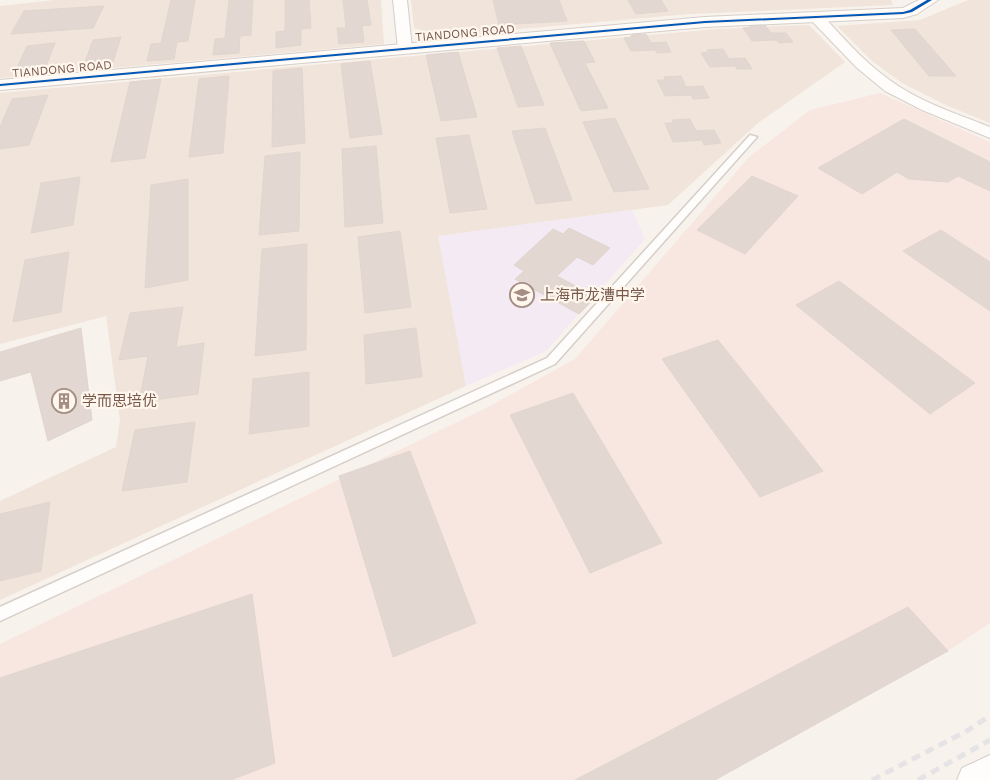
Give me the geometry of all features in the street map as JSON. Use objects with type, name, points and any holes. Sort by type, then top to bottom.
[{"type":"street","points":[[400,0],[405,49]]},
{"type":"street","name":"TIANDONG ROAD","points":[[0,86],[705,22],[894,14],[911,11],[921,2]]},
{"type":"street","points":[[816,16],[872,74],[890,88],[990,133]]},
{"type":"street","points":[[974,780],[990,772]]},
{"type":"lane","points":[[0,614],[551,361],[753,138]]},
{"type":"shaded area","points":[[55,0],[381,0],[384,44],[0,78],[0,6]]},
{"type":"shaded area","points":[[411,0],[891,0],[893,5],[690,14],[441,36],[414,28]]},
{"type":"shaded area","points":[[968,0],[990,0],[990,123],[948,106],[902,83],[872,61],[837,26],[920,20]]},
{"type":"shaded area","points":[[809,25],[845,62],[758,123],[668,205],[439,236],[466,386],[0,600],[0,501],[116,447],[120,420],[106,316],[0,344],[0,93],[717,29]]},
{"type":"shaded area","points":[[880,93],[990,142],[990,623],[948,651],[908,607],[575,780],[0,780],[0,644],[488,407],[575,359],[749,157],[810,110]]},
{"type":"shaded area","name":"上海市龙漕中学","points":[[632,210],[645,239],[546,351],[466,386],[438,236]]},
{"type":"building","points":[[171,0],[195,0],[188,41],[177,42],[174,59],[147,61],[151,44],[161,43]]},
{"type":"building","points":[[229,0],[253,0],[251,35],[240,36],[239,53],[213,55],[215,39],[225,38]]},
{"type":"building","points":[[285,0],[309,0],[311,28],[301,29],[301,45],[276,48],[276,32],[285,31]]},
{"type":"building","points":[[343,0],[367,0],[371,25],[362,26],[364,42],[339,44],[337,28],[346,28]]},
{"type":"building","points":[[493,0],[559,0],[567,21],[499,25]]},
{"type":"building","points":[[628,0],[661,0],[668,11],[636,14]]},
{"type":"building","points":[[104,6],[93,28],[11,34],[24,11]]},
{"type":"building","points":[[764,24],[771,33],[786,33],[793,42],[779,43],[776,40],[752,41],[743,28],[751,27],[749,25]]},
{"type":"building","points":[[915,29],[956,76],[929,76],[891,30]]},
{"type":"building","points":[[646,34],[651,43],[666,42],[671,52],[657,53],[655,50],[631,51],[624,38],[632,37],[631,35]]},
{"type":"building","points":[[121,37],[113,62],[84,65],[93,40]]},
{"type":"building","points":[[584,41],[595,62],[585,63],[608,108],[581,111],[550,43]]},
{"type":"building","points":[[55,43],[45,69],[15,72],[27,46]]},
{"type":"building","points":[[521,46],[544,105],[518,107],[497,48]]},
{"type":"building","points":[[723,49],[729,59],[745,58],[752,69],[737,69],[735,66],[710,67],[701,53],[709,52],[707,50]]},
{"type":"building","points":[[458,52],[477,117],[441,121],[426,55]]},
{"type":"building","points":[[370,61],[382,134],[350,138],[341,64]]},
{"type":"building","points":[[302,68],[305,143],[272,147],[273,71]]},
{"type":"building","points":[[229,76],[223,153],[189,157],[199,79]]},
{"type":"building","points":[[681,76],[686,87],[703,86],[709,98],[693,99],[691,95],[665,96],[657,80],[665,80],[664,77]]},
{"type":"building","points":[[161,79],[145,158],[111,162],[130,82]]},
{"type":"building","points":[[48,95],[29,145],[0,149],[0,127],[12,99]]},
{"type":"building","points":[[615,118],[649,189],[614,192],[583,122]]},
{"type":"building","points":[[690,119],[696,131],[714,130],[721,143],[704,145],[702,140],[673,142],[665,123],[674,123],[672,120]]},
{"type":"building","points":[[904,119],[990,162],[990,191],[958,176],[948,182],[909,179],[897,172],[862,194],[818,168]]},
{"type":"building","points":[[545,128],[572,200],[536,204],[512,131]]},
{"type":"building","points":[[469,135],[487,209],[450,213],[436,138]]},
{"type":"building","points":[[376,146],[383,223],[345,227],[342,149]]},
{"type":"building","points":[[300,152],[299,231],[259,235],[265,156]]},
{"type":"building","points":[[752,176],[798,196],[745,254],[697,230]]},
{"type":"building","points":[[80,177],[73,225],[31,233],[41,183]]},
{"type":"building","points":[[188,179],[188,280],[145,288],[151,185]]},
{"type":"building","points":[[569,228],[610,248],[593,265],[577,257],[557,276],[596,297],[579,314],[515,279],[524,271],[514,265],[553,229],[563,234]]},
{"type":"building","points":[[941,230],[990,262],[990,311],[903,251]]},
{"type":"building","points":[[400,231],[411,307],[365,313],[358,237]]},
{"type":"building","points":[[307,244],[306,350],[255,356],[262,249]]},
{"type":"building","points":[[69,252],[61,312],[13,322],[25,260]]},
{"type":"building","points":[[839,281],[975,383],[930,414],[796,305]]},
{"type":"building","points":[[183,307],[176,347],[204,343],[198,394],[139,402],[148,356],[119,360],[130,313]]},
{"type":"building","name":"学而思培优","points":[[81,328],[92,420],[48,441],[31,372],[0,381],[0,352]]},
{"type":"building","points":[[416,328],[422,377],[366,384],[364,335]]},
{"type":"building","points":[[718,340],[823,471],[760,497],[662,359]]},
{"type":"building","points":[[309,372],[309,426],[249,434],[253,379]]},
{"type":"building","points":[[573,393],[662,543],[590,573],[510,415]]},
{"type":"building","points":[[195,422],[187,482],[122,491],[135,430]]},
{"type":"building","points":[[410,451],[476,623],[393,657],[339,476]]},
{"type":"building","points":[[50,502],[41,571],[0,581],[0,514]]},
{"type":"building","points":[[252,594],[275,763],[231,780],[0,780],[0,678]]},
{"type":"building","points":[[908,607],[948,651],[715,780],[575,780]]},
{"type":"railway","points":[[872,780],[965,732],[990,716]]},
{"type":"railway","points":[[918,780],[990,740]]},
{"type":"cycle path","points":[[0,85],[705,22],[903,13],[911,11],[930,0]]},
{"type":"place","name":"上海市龙漕中学","points":[[522,295]]},
{"type":"place","name":"学而思培优","points":[[64,401]]}]
